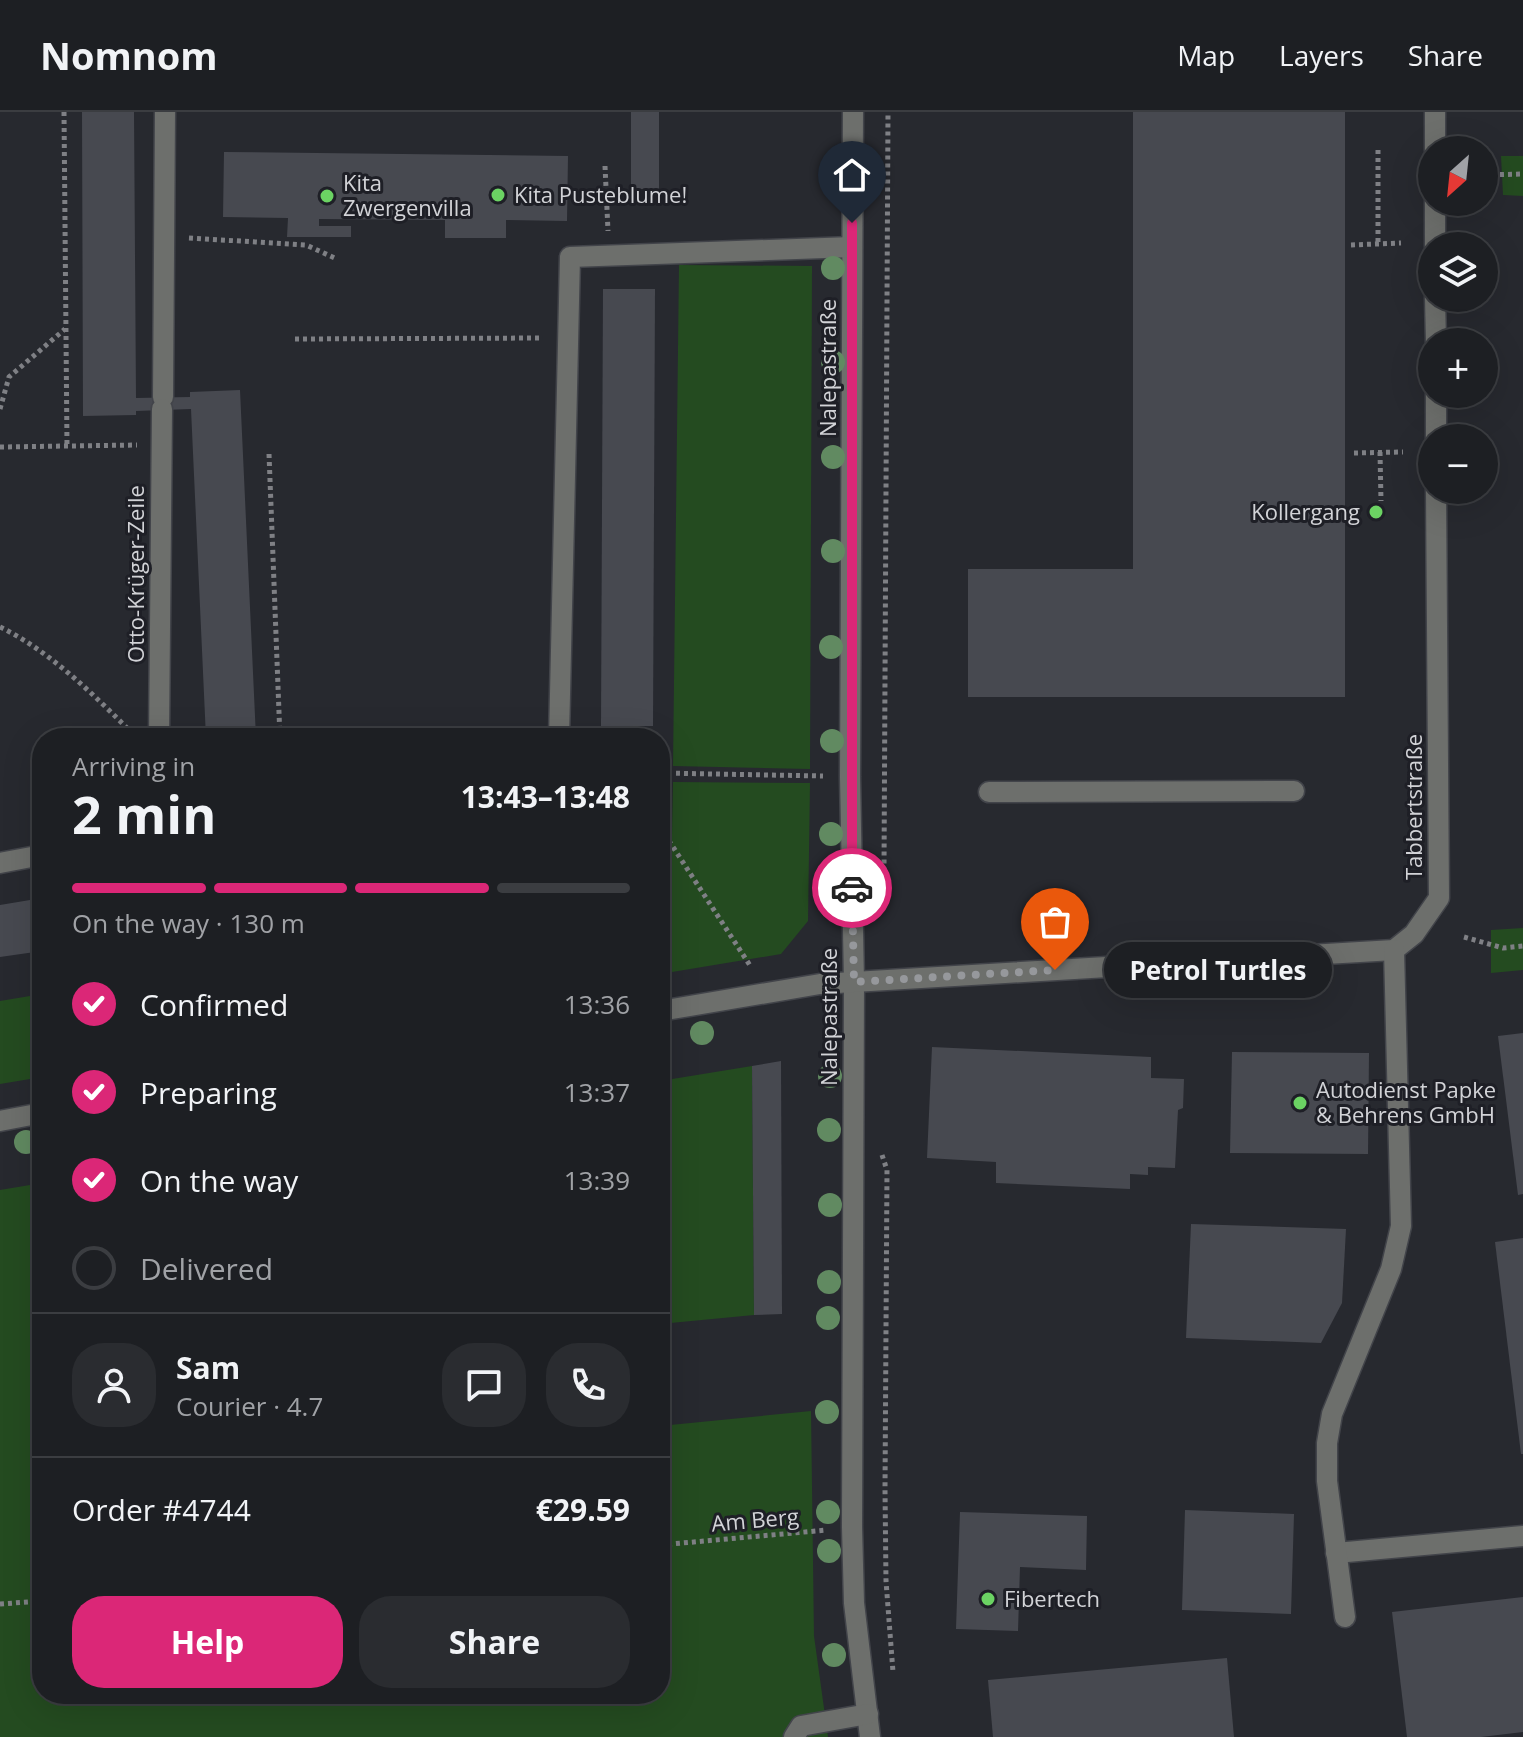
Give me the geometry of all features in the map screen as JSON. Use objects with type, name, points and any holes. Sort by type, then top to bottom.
[{"type":"street","name":"Otto-Krüger-Zeile","points":[[159,728],[165,112]]},
{"type":"street","name":"Nalepastraße","points":[[853,112],[850,777],[854,982],[852,1527],[854,1603],[870,1737]]},
{"type":"street","points":[[1435,112],[1435,136]]},
{"type":"street","points":[[559,728],[570,257],[852,247]]},
{"type":"street","name":"Tabbertstraße","points":[[1394,950],[1414,934],[1439,898],[1436,504]]},
{"type":"street","points":[[989,792],[1294,791]]},
{"type":"street","points":[[0,863],[32,857]]},
{"type":"street","points":[[670,1009],[820,984],[1394,950],[1401,1226],[1391,1269],[1332,1414],[1327,1443],[1327,1481],[1345,1617]]},
{"type":"street","points":[[0,1121],[32,1115]]},
{"type":"street","points":[[1336,1553],[1523,1536]]},
{"type":"street","points":[[794,1737],[801,1726],[868,1714]]},
{"type":"path","points":[[64,112],[67,446]]},
{"type":"path","points":[[880,882],[884,869],[888,112]]},
{"type":"path","points":[[1378,150],[1378,244]]},
{"type":"path","points":[[605,166],[609,256]]},
{"type":"path","points":[[1498,175],[1523,174]]},
{"type":"path","points":[[176,237],[306,245],[337,259]]},
{"type":"path","points":[[1351,245],[1401,243]]},
{"type":"path","points":[[0,409],[9,377],[66,328]]},
{"type":"path","points":[[295,339],[568,338]]},
{"type":"path","points":[[0,447],[161,444]]},
{"type":"path","points":[[1380,452],[1381,501]]},
{"type":"path","points":[[1354,453],[1403,452]]},
{"type":"path","points":[[269,454],[280,728]]},
{"type":"path","points":[[0,627],[38,651],[101,702],[127,728]]},
{"type":"path","points":[[670,773],[823,776]]},
{"type":"path","points":[[670,842],[751,967]]},
{"type":"path","points":[[1464,937],[1503,948],[1523,946]]},
{"type":"path","points":[[880,1147],[887,1170],[886,1581],[893,1681]]},
{"type":"path","name":"Am Berg","points":[[670,1544],[852,1527]]},
{"type":"path","points":[[0,1604],[32,1602]]},
{"type":"green space","points":[[1501,156],[1523,156],[1523,196],[1503,195]]},
{"type":"green space","points":[[679,265],[812,266],[810,769],[673,766]]},
{"type":"green space","points":[[673,782],[810,783],[808,921],[781,954],[670,972]]},
{"type":"green space","points":[[1523,928],[1523,970],[1491,973],[1491,930]]},
{"type":"green space","points":[[32,996],[32,1079],[0,1084],[0,1001]]},
{"type":"green space","points":[[752,1066],[754,1315],[670,1323],[670,1079]]},
{"type":"green space","points":[[32,1185],[32,1704],[670,1704],[670,1425],[811,1411],[814,1636],[828,1737],[0,1737],[0,1190]]},
{"type":"building","points":[[82,112],[134,112],[136,398],[190,397],[190,392],[240,390],[256,728],[206,728],[191,409],[136,411],[136,415],[83,416]]},
{"type":"building","points":[[631,112],[659,112],[659,189],[631,189]]},
{"type":"building","points":[[1133,112],[1345,112],[1345,697],[968,697],[968,569],[1133,569]]},
{"type":"building","points":[[224,152],[568,156],[567,221],[506,220],[506,238],[445,238],[445,220],[319,219],[319,226],[351,226],[351,237],[287,237],[288,218],[223,217]]},
{"type":"building","points":[[603,289],[655,289],[653,726],[601,726]]},
{"type":"building","points":[[32,900],[32,952],[0,957],[0,905]]},
{"type":"building","points":[[1523,1033],[1523,1194],[1518,1195],[1498,1036]]},
{"type":"building","points":[[932,1047],[1151,1057],[1151,1078],[1184,1079],[1183,1108],[1178,1110],[1175,1168],[1148,1167],[1148,1175],[1130,1174],[1130,1189],[996,1183],[996,1162],[927,1158]]},
{"type":"building","name":"Autodienst Papke & Behrens GmbH","points":[[1232,1052],[1369,1053],[1368,1154],[1230,1153]]},
{"type":"building","points":[[781,1061],[782,1314],[754,1315],[752,1066]]},
{"type":"building","points":[[1191,1224],[1346,1229],[1342,1303],[1321,1343],[1186,1338]]},
{"type":"building","points":[[1523,1238],[1523,1454],[1521,1454],[1495,1242]]},
{"type":"building","points":[[1185,1510],[1294,1514],[1291,1614],[1182,1610]]},
{"type":"building","name":"Fibertech","points":[[960,1512],[1087,1516],[1086,1570],[1020,1567],[1018,1631],[956,1629]]},
{"type":"building","points":[[1523,1597],[1523,1732],[1481,1737],[1407,1737],[1392,1612]]},
{"type":"building","points":[[1227,1658],[1234,1737],[993,1737],[988,1680]]},
{"type":"way so far","points":[[852,888],[854,982],[1055,970]]},
{"type":"place","name":"Kita Pusteblume!","points":[[498,195]]},
{"type":"place","name":"Kita Zwergenvilla","points":[[327,196]]},
{"type":"place","name":"Kollergang","points":[[1376,512]]},
{"type":"place","name":"Petrol Turtles","points":[[1055,970]]},
{"type":"place","name":"Autodienst Papke & Behrens GmbH","points":[[1300,1103]]},
{"type":"place","name":"Fibertech","points":[[988,1599]]},
{"type":"route","points":[[852,223],[852,888]]}]
